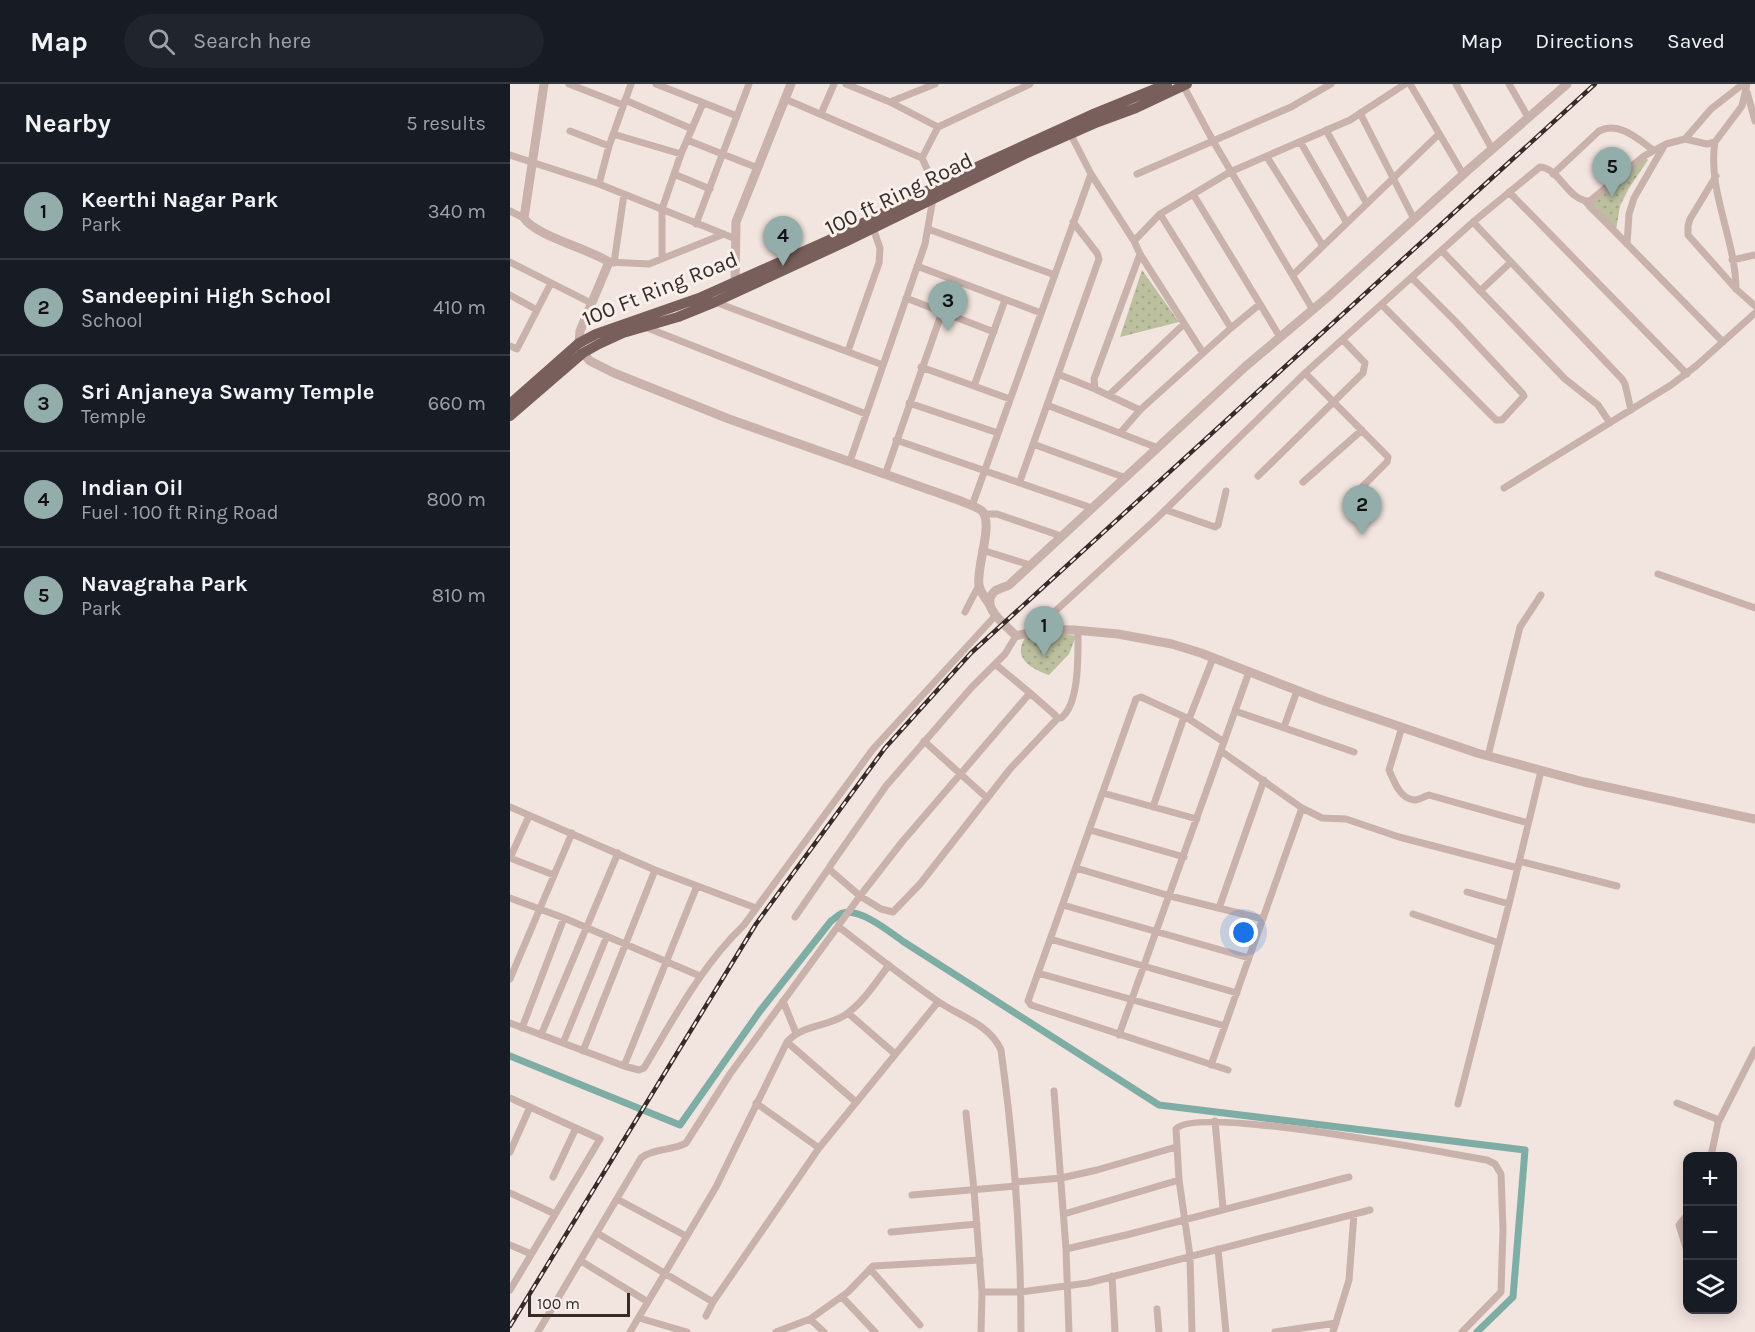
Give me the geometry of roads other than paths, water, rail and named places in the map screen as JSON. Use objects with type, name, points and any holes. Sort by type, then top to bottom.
[{"type":"main road","name":"100 Ft Ring Road","points":[[511,402],[596,334],[735,287],[935,187],[1080,120],[1167,84]]},
{"type":"main road","name":"100 ft Ring Road","points":[[510,416],[581,348],[678,317],[715,302],[735,287],[873,228],[1025,154],[1185,85]]},
{"type":"street","points":[[524,218],[544,84]]},
{"type":"street","points":[[569,84],[589,87],[692,129]]},
{"type":"street","points":[[599,184],[609,146],[631,84]]},
{"type":"street","points":[[656,84],[737,116]]},
{"type":"street","points":[[696,224],[749,84]]},
{"type":"street","points":[[735,287],[736,222],[791,84]]},
{"type":"street","points":[[821,114],[834,84]]},
{"type":"street","points":[[846,84],[890,102],[938,127]]},
{"type":"street","points":[[890,102],[935,84]]},
{"type":"street","points":[[922,158],[938,127],[1030,84]]},
{"type":"street","points":[[1137,174],[1291,107],[1331,84]]},
{"type":"street","points":[[1134,240],[1160,214],[1230,172],[1350,120],[1405,84]]},
{"type":"street","points":[[1410,84],[1463,174]]},
{"type":"street","points":[[1456,84],[1492,149]]},
{"type":"street","points":[[1509,84],[1528,117]]},
{"type":"street","points":[[1685,139],[1711,109],[1743,84]]},
{"type":"street","points":[[1185,85],[1230,172],[1313,310]]},
{"type":"street","points":[[990,605],[995,591],[1009,585],[1246,366],[1313,310],[1562,86]]},
{"type":"street","points":[[1747,88],[1755,121]]},
{"type":"street","points":[[1736,289],[1716,176],[1714,151],[1716,142],[1742,106],[1747,88]]},
{"type":"street","points":[[785,99],[922,158],[935,187],[928,229],[917,266],[850,461]]},
{"type":"street","points":[[662,258],[662,209],[681,154],[703,103]]},
{"type":"street","points":[[1360,113],[1414,219]]},
{"type":"street","points":[[1553,174],[1605,128],[1626,131],[1653,150]]},
{"type":"street","points":[[1326,130],[1366,204]]},
{"type":"street","points":[[570,131],[609,146]]},
{"type":"street","points":[[613,134],[681,154]]},
{"type":"street","points":[[1293,275],[1440,134]]},
{"type":"street","points":[[1071,135],[1091,174],[1203,354]]},
{"type":"street","points":[[1585,201],[1593,199],[1653,150],[1666,144],[1685,139],[1707,144],[1716,142]]},
{"type":"street","points":[[687,140],[758,168]]},
{"type":"street","points":[[1301,142],[1347,223]]},
{"type":"street","points":[[1626,244],[1629,214],[1634,198],[1666,144]]},
{"type":"street","points":[[510,155],[599,184],[736,239]]},
{"type":"street","points":[[1267,157],[1323,246]]},
{"type":"street","points":[[1044,629],[1051,615],[1166,510],[1305,373],[1473,222],[1540,167],[1547,168],[1581,200],[1585,201],[1723,342]]},
{"type":"street","points":[[674,174],[710,189]]},
{"type":"street","points":[[972,506],[1091,174]]},
{"type":"street","points":[[1716,176],[1690,219],[1687,231],[1690,239],[1755,306]]},
{"type":"street","points":[[1509,192],[1687,374]]},
{"type":"street","points":[[624,194],[611,262],[580,331],[581,348],[590,361],[614,374],[684,402],[982,511],[987,528],[979,569],[979,585],[965,612]]},
{"type":"street","points":[[1193,194],[1280,338]]},
{"type":"street","points":[[510,211],[546,233],[611,262],[649,264],[724,234]]},
{"type":"street","points":[[1160,214],[1231,328]]},
{"type":"street","points":[[1020,481],[1099,259],[1097,253],[1073,222]]},
{"type":"street","points":[[1473,222],[1622,379],[1631,410]]},
{"type":"street","points":[[848,351],[879,262],[880,248],[873,228]]},
{"type":"street","points":[[928,229],[1054,274]]},
{"type":"street","points":[[1442,251],[1565,379],[1598,405],[1610,423]]},
{"type":"street","points":[[1095,389],[1094,379],[1140,254]]},
{"type":"street","points":[[1732,260],[1755,255]]},
{"type":"street","points":[[510,262],[591,303]]},
{"type":"street","points":[[1480,291],[1510,262]]},
{"type":"street","points":[[917,266],[1041,313]]},
{"type":"street","points":[[1382,305],[1496,420],[1502,420],[1524,396],[1522,392],[1412,278]]},
{"type":"street","points":[[510,346],[517,349],[551,283]]},
{"type":"street","points":[[510,295],[537,310]]},
{"type":"street","points":[[906,298],[994,332]]},
{"type":"street","points":[[974,386],[1005,300]]},
{"type":"street","points":[[715,302],[883,365]]},
{"type":"street","points":[[1121,432],[1140,410],[1260,304]]},
{"type":"street","points":[[885,475],[942,312]]},
{"type":"street","points":[[1504,488],[1687,374],[1755,313]]},
{"type":"street","points":[[1109,395],[1184,324]]},
{"type":"street","points":[[645,327],[866,414]]},
{"type":"street","points":[[1258,476],[1363,373],[1365,366],[1343,340]]},
{"type":"street","points":[[921,367],[1010,399]]},
{"type":"street","points":[[1305,373],[1388,457],[1352,497]]},
{"type":"street","points":[[1058,374],[1140,410]]},
{"type":"street","points":[[909,403],[998,433]]},
{"type":"street","points":[[1047,405],[1158,448]]},
{"type":"street","points":[[1303,482],[1362,430]]},
{"type":"street","points":[[896,440],[1020,481],[1092,508]]},
{"type":"street","points":[[1033,444],[1126,478]]},
{"type":"street","points":[[1166,510],[1215,527],[1218,525],[1226,491]]},
{"type":"street","points":[[984,514],[998,514],[1061,536]]},
{"type":"street","points":[[982,550],[1030,565]]},
{"type":"street","points":[[1658,574],[1755,608]]},
{"type":"street","points":[[979,585],[991,610],[1016,636]]},
{"type":"street","points":[[1488,756],[1520,627],[1541,595]]},
{"type":"street","points":[[510,1023],[624,1066],[639,1070],[644,1068],[700,976],[720,949],[744,925],[873,749],[996,615]]},
{"type":"street","points":[[795,917],[886,786],[924,741],[1005,654],[1016,636],[1044,629],[1078,630],[1145,638],[1172,644],[1297,691],[1488,756],[1653,798],[1755,819]]},
{"type":"street","points":[[829,868],[860,896],[881,909],[893,912],[920,884],[1010,769],[1058,718],[1068,712],[1074,690],[1078,630]]},
{"type":"street","points":[[1153,807],[1213,658]]},
{"type":"street","points":[[995,664],[1058,718]]},
{"type":"street","points":[[1119,1035],[1249,672]]},
{"type":"street","points":[[1284,727],[1297,691]]},
{"type":"street","points":[[538,1332],[641,1158],[649,1153],[686,1143],[730,1074],[860,896],[902,842],[1030,693]]},
{"type":"street","points":[[1224,742],[1187,718],[1141,697],[1136,699],[1028,1001],[1030,1005],[1228,1070]]},
{"type":"street","points":[[1235,711],[1354,752]]},
{"type":"street","points":[[1402,728],[1389,770],[1404,796],[1416,800],[1429,795],[1505,818],[1528,822]]},
{"type":"street","points":[[924,741],[987,798]]},
{"type":"street","points":[[1221,751],[1302,808],[1322,818],[1346,819],[1399,837],[1617,886]]},
{"type":"street","points":[[1458,1104],[1541,771]]},
{"type":"street","points":[[1219,908],[1264,780]]},
{"type":"street","points":[[1103,793],[1197,819]]},
{"type":"street","points":[[510,807],[655,870],[756,908]]},
{"type":"street","points":[[1211,1065],[1302,808]]},
{"type":"street","points":[[530,816],[510,858],[554,875]]},
{"type":"street","points":[[1090,830],[1184,857]]},
{"type":"street","points":[[510,979],[572,833]]},
{"type":"street","points":[[541,1035],[618,853]]},
{"type":"street","points":[[1076,868],[1170,896],[1263,919]]},
{"type":"street","points":[[583,1051],[655,870]]},
{"type":"street","points":[[624,1066],[697,886]]},
{"type":"street","points":[[1467,892],[1509,904]]},
{"type":"street","points":[[510,898],[586,927],[700,976]]},
{"type":"street","points":[[1063,904],[1249,958]]},
{"type":"street","points":[[1413,914],[1499,943]]},
{"type":"street","points":[[522,1028],[564,918]]},
{"type":"street","points":[[839,927],[938,1002],[975,1022],[998,1044],[1001,1050],[1016,1184],[1021,1332]]},
{"type":"street","points":[[563,1043],[607,936]]},
{"type":"street","points":[[1050,939],[1237,993]]},
{"type":"street","points":[[630,1332],[716,1187],[787,1042],[796,1033],[838,1019],[848,1013],[859,1003],[888,965]]},
{"type":"street","points":[[1038,972],[1225,1026]]},
{"type":"street","points":[[783,1001],[796,1033]]},
{"type":"street","points":[[706,1316],[713,1302],[819,1148],[938,1002]]},
{"type":"street","points":[[848,1013],[895,1054]]},
{"type":"street","points":[[787,1042],[856,1102]]},
{"type":"street","points":[[1711,1152],[1719,1120],[1755,1050]]},
{"type":"street","points":[[1054,1090],[1069,1285],[1069,1332]]},
{"type":"street","points":[[510,1098],[600,1139],[510,1290]]},
{"type":"street","points":[[756,1103],[819,1148]]},
{"type":"street","points":[[1677,1103],[1719,1120]]},
{"type":"street","points":[[510,1152],[530,1107]]},
{"type":"street","points":[[966,1113],[980,1260],[981,1332]]},
{"type":"street","points":[[1215,1121],[1223,1208]]},
{"type":"street","points":[[1192,1332],[1190,1256],[1179,1180],[1176,1129],[1179,1125],[1215,1121],[1273,1125],[1487,1160],[1495,1164],[1501,1174],[1503,1229],[1501,1290],[1499,1295],[1462,1332]]},
{"type":"street","points":[[553,1177],[576,1128]]},
{"type":"street","points":[[912,1195],[974,1190],[1061,1178],[1176,1147]]},
{"type":"street","points":[[1066,1249],[1349,1177]]},
{"type":"street","points":[[1064,1214],[1179,1180]]},
{"type":"street","points":[[510,1193],[555,1214]]},
{"type":"street","points":[[617,1199],[686,1236]]},
{"type":"street","points":[[982,1292],[1021,1292],[1112,1276],[1370,1210]]},
{"type":"street","points":[[1333,1332],[1349,1280],[1354,1214]]},
{"type":"street","points":[[1683,1220],[1679,1225],[1683,1238]]},
{"type":"street","points":[[891,1232],[977,1224]]},
{"type":"street","points":[[597,1233],[713,1302]]},
{"type":"street","points":[[510,1245],[531,1254]]},
{"type":"street","points":[[1218,1249],[1226,1332]]},
{"type":"street","points":[[776,1332],[810,1319],[842,1297],[870,1269],[879,1264],[980,1260]]},
{"type":"street","points":[[581,1261],[648,1302]]},
{"type":"street","points":[[870,1269],[920,1325]]},
{"type":"street","points":[[1112,1276],[1115,1332]]},
{"type":"street","points":[[842,1297],[875,1332]]},
{"type":"street","points":[[1157,1309],[1159,1332]]},
{"type":"street","points":[[639,1318],[687,1332]]},
{"type":"street","points":[[810,1319],[824,1332]]},
{"type":"street","points":[[1275,1332],[1336,1323]]},
{"type":"waterway","points":[[510,1056],[680,1125],[760,1011],[831,921],[843,913],[858,914],[884,928],[1159,1105],[1525,1150],[1513,1297],[1477,1332]]},
{"type":"railway","points":[[510,1326],[756,924],[885,748],[971,653],[1595,84]]},
{"type":"place","name":"Navagraha Park","points":[[1612,197]]},
{"type":"place","name":"Indian Oil","points":[[783,266]]},
{"type":"place","name":"Sri Anjaneya Swamy Temple","points":[[948,331]]},
{"type":"place","name":"Sandeepini High School","points":[[1362,535]]},
{"type":"place","name":"Keerthi Nagar Park","points":[[1044,656]]}]
